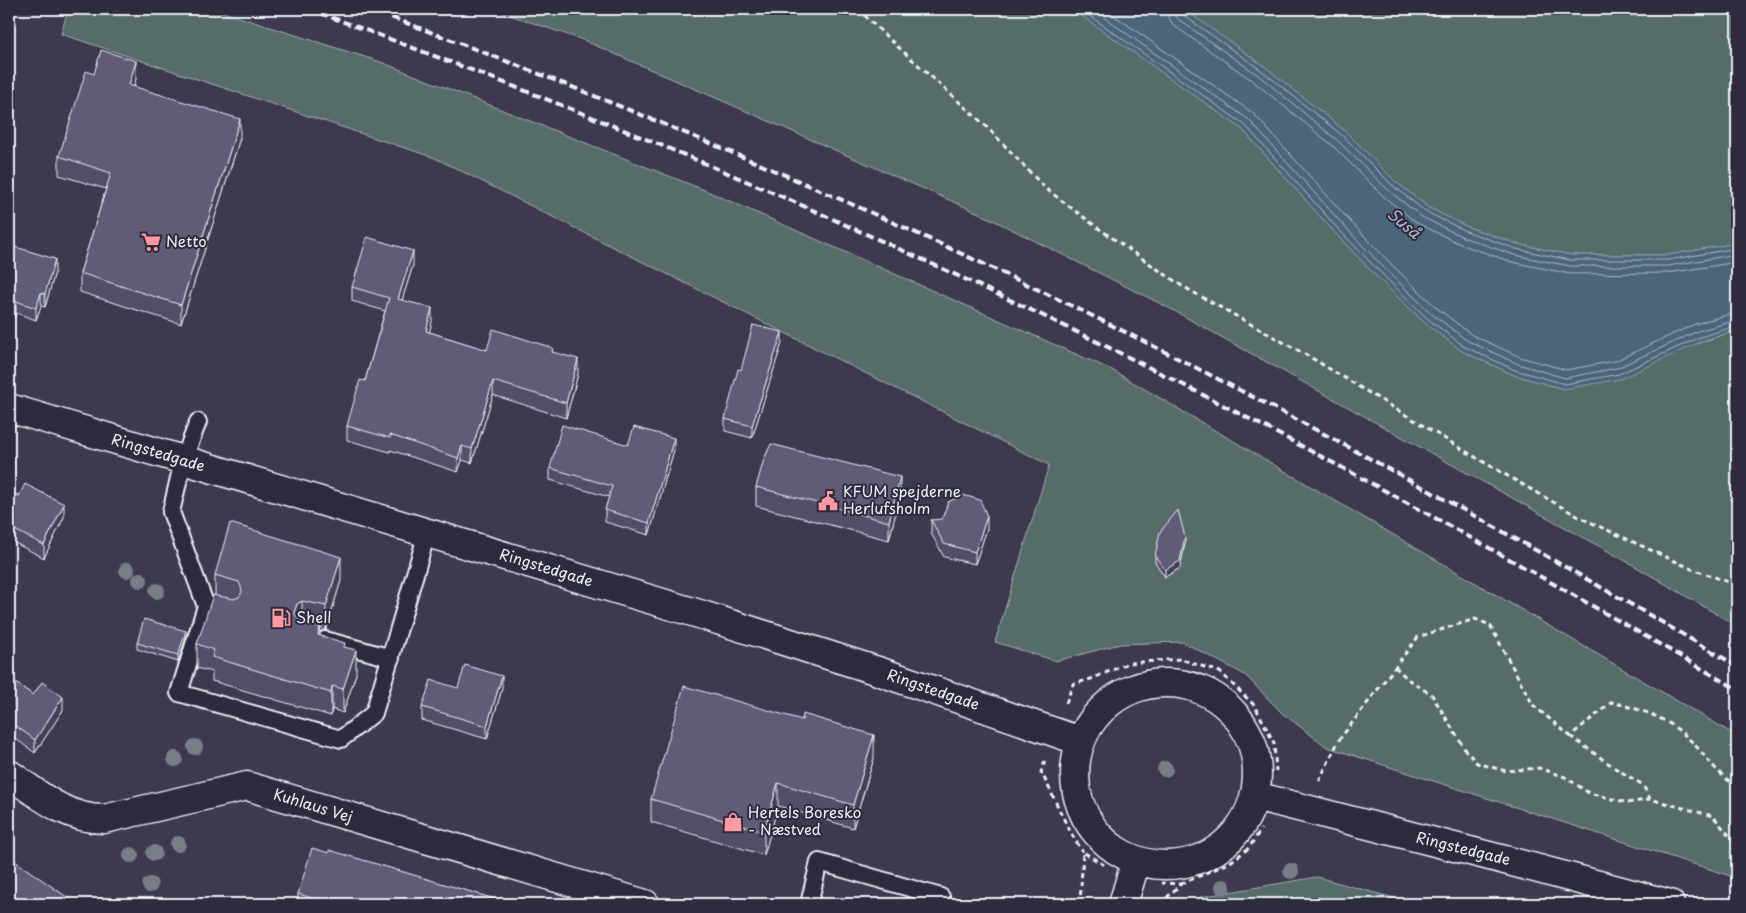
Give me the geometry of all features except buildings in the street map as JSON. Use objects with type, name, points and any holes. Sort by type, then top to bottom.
[{"type":"street","name":"Ringstedgade","points":[[9,408],[696,613],[860,665],[1068,737]]},
{"type":"street","points":[[1148,683],[1179,683],[1208,692],[1233,710],[1250,736],[1264,798],[1222,846],[1196,861],[1133,869],[1090,826],[1077,799],[1068,737],[1119,694],[1148,683]]},
{"type":"street","name":"Kuhlaus Vej","points":[[9,774],[60,809],[92,819],[104,819],[247,786],[630,902]]},
{"type":"street","name":"Ringstedgade","points":[[1264,798],[1501,858],[1670,904]]},
{"type":"street","points":[[1123,904],[1133,869]]},
{"type":"lane","points":[[198,422],[183,461],[171,512],[206,606],[179,693],[341,739],[374,712],[427,533]]},
{"type":"lane","points":[[206,606],[224,611]]},
{"type":"lane","points":[[312,636],[391,658]]},
{"type":"lane","points":[[809,904],[819,862],[941,897]]},
{"type":"path","points":[[858,9],[987,127],[1045,188],[1098,228],[1182,286],[1310,357],[1475,457],[1579,517],[1692,569],[1737,585]]},
{"type":"path","points":[[1305,809],[1339,740],[1418,637],[1475,618],[1490,624],[1533,705],[1570,736],[1643,785],[1650,799]]},
{"type":"path","points":[[1133,869],[1104,865],[1083,852],[1071,836],[1061,817],[1051,790],[1040,772],[1068,737],[1073,684],[1129,663],[1180,659],[1220,672],[1255,706],[1274,743],[1276,774],[1264,798],[1265,821],[1249,848],[1229,863],[1181,884]]},
{"type":"path","points":[[1395,667],[1432,695],[1466,751],[1477,763],[1506,771],[1540,768],[1565,777],[1589,793],[1628,802],[1650,799],[1713,816],[1737,845]]},
{"type":"path","points":[[1570,736],[1612,702],[1655,714],[1678,729],[1725,777],[1737,785]]},
{"type":"path","points":[[1080,904],[1083,852]]},
{"type":"green space","points":[[68,9],[213,9],[381,62],[707,191],[1112,370],[1737,736],[1737,878],[1327,747],[1282,713],[1245,675],[1183,642],[1120,644],[1056,661],[995,642],[1049,465],[435,158],[61,34]]},
{"type":"green space","points":[[492,9],[1069,9],[1082,16],[1242,129],[1379,279],[1425,323],[1462,351],[1514,375],[1564,389],[1737,330],[1737,626],[1633,565],[1169,308],[979,213],[583,40]]},
{"type":"green space","points":[[1183,9],[1737,9],[1737,243],[1668,255],[1571,255],[1517,244],[1468,227],[1429,208],[1396,182],[1346,132],[1264,66]]},
{"type":"green space","points":[[1317,877],[1416,904],[1193,904],[1200,897]]},
{"type":"water","name":"Suså","points":[[1070,9],[1183,9],[1264,66],[1346,132],[1396,182],[1429,208],[1468,227],[1517,244],[1571,255],[1668,255],[1737,243],[1737,330],[1702,341],[1620,379],[1564,389],[1514,375],[1462,351],[1425,323],[1379,279],[1242,129]]},
{"type":"railway","points":[[309,9],[513,86],[648,140],[782,196],[1029,309],[1163,374],[1341,467],[1540,576],[1737,689]]},
{"type":"railway","points":[[369,9],[692,136],[904,227],[1009,276],[1216,378],[1414,482],[1737,666]]},
{"type":"place","name":"Netto","points":[[151,242]]},
{"type":"place","name":"KFUM spejderne Herlufsholm","points":[[828,501]]},
{"type":"place","name":"Shell","points":[[281,618]]},
{"type":"place","name":"Hertels Boresko - Næstved","points":[[733,822]]}]
